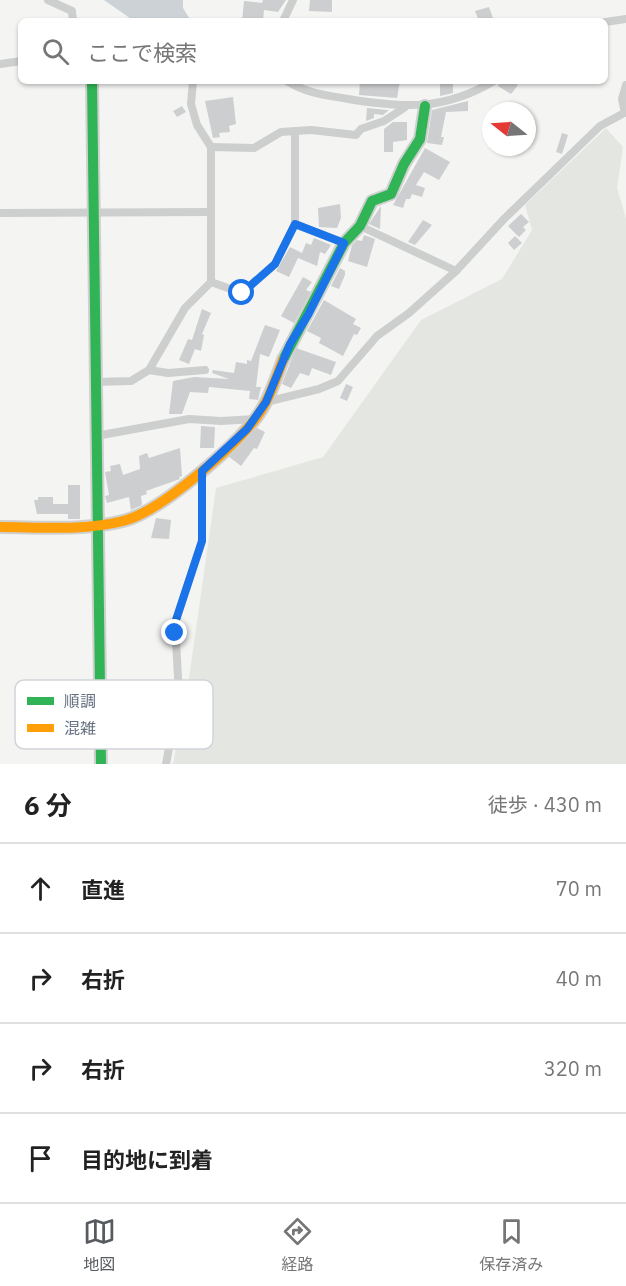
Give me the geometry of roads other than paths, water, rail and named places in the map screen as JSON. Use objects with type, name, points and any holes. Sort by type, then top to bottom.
[{"type":"street","points":[[48,0],[72,10],[73,18]]},
{"type":"street","points":[[284,18],[293,0]]},
{"type":"street","points":[[608,22],[626,19]]},
{"type":"street","points":[[0,64],[18,61]]},
{"type":"street","points":[[93,84],[99,680]]},
{"type":"street","points":[[96,382],[131,381],[149,370],[184,308],[211,282],[211,147],[197,125],[191,104],[193,84]]},
{"type":"street","points":[[292,84],[308,92],[404,108],[425,106],[462,97],[488,84]]},
{"type":"street","points":[[266,402],[319,389],[338,381],[377,336],[409,313],[456,271],[504,219],[600,126],[625,112],[622,99],[626,85]]},
{"type":"street","points":[[0,527],[96,526],[140,515],[170,497],[202,471],[255,419],[266,402],[290,344],[308,315],[344,243],[360,226],[372,201],[391,194],[404,164],[420,139],[425,106]]},
{"type":"street","points":[[211,147],[254,148],[281,132],[311,130],[356,135],[360,129],[384,121],[404,108]]},
{"type":"street","points":[[211,282],[242,293],[275,264],[295,224],[296,132]]},
{"type":"street","points":[[0,213],[211,212]]},
{"type":"street","points":[[295,224],[344,243]]},
{"type":"street","points":[[360,226],[456,271]]},
{"type":"street","points":[[149,370],[168,374],[205,370]]},
{"type":"street","points":[[96,436],[189,419],[255,419]]},
{"type":"street","points":[[178,680],[175,623],[202,541],[202,471]]},
{"type":"street","points":[[101,749],[101,764]]},
{"type":"street","points":[[166,764],[169,749]]}]
